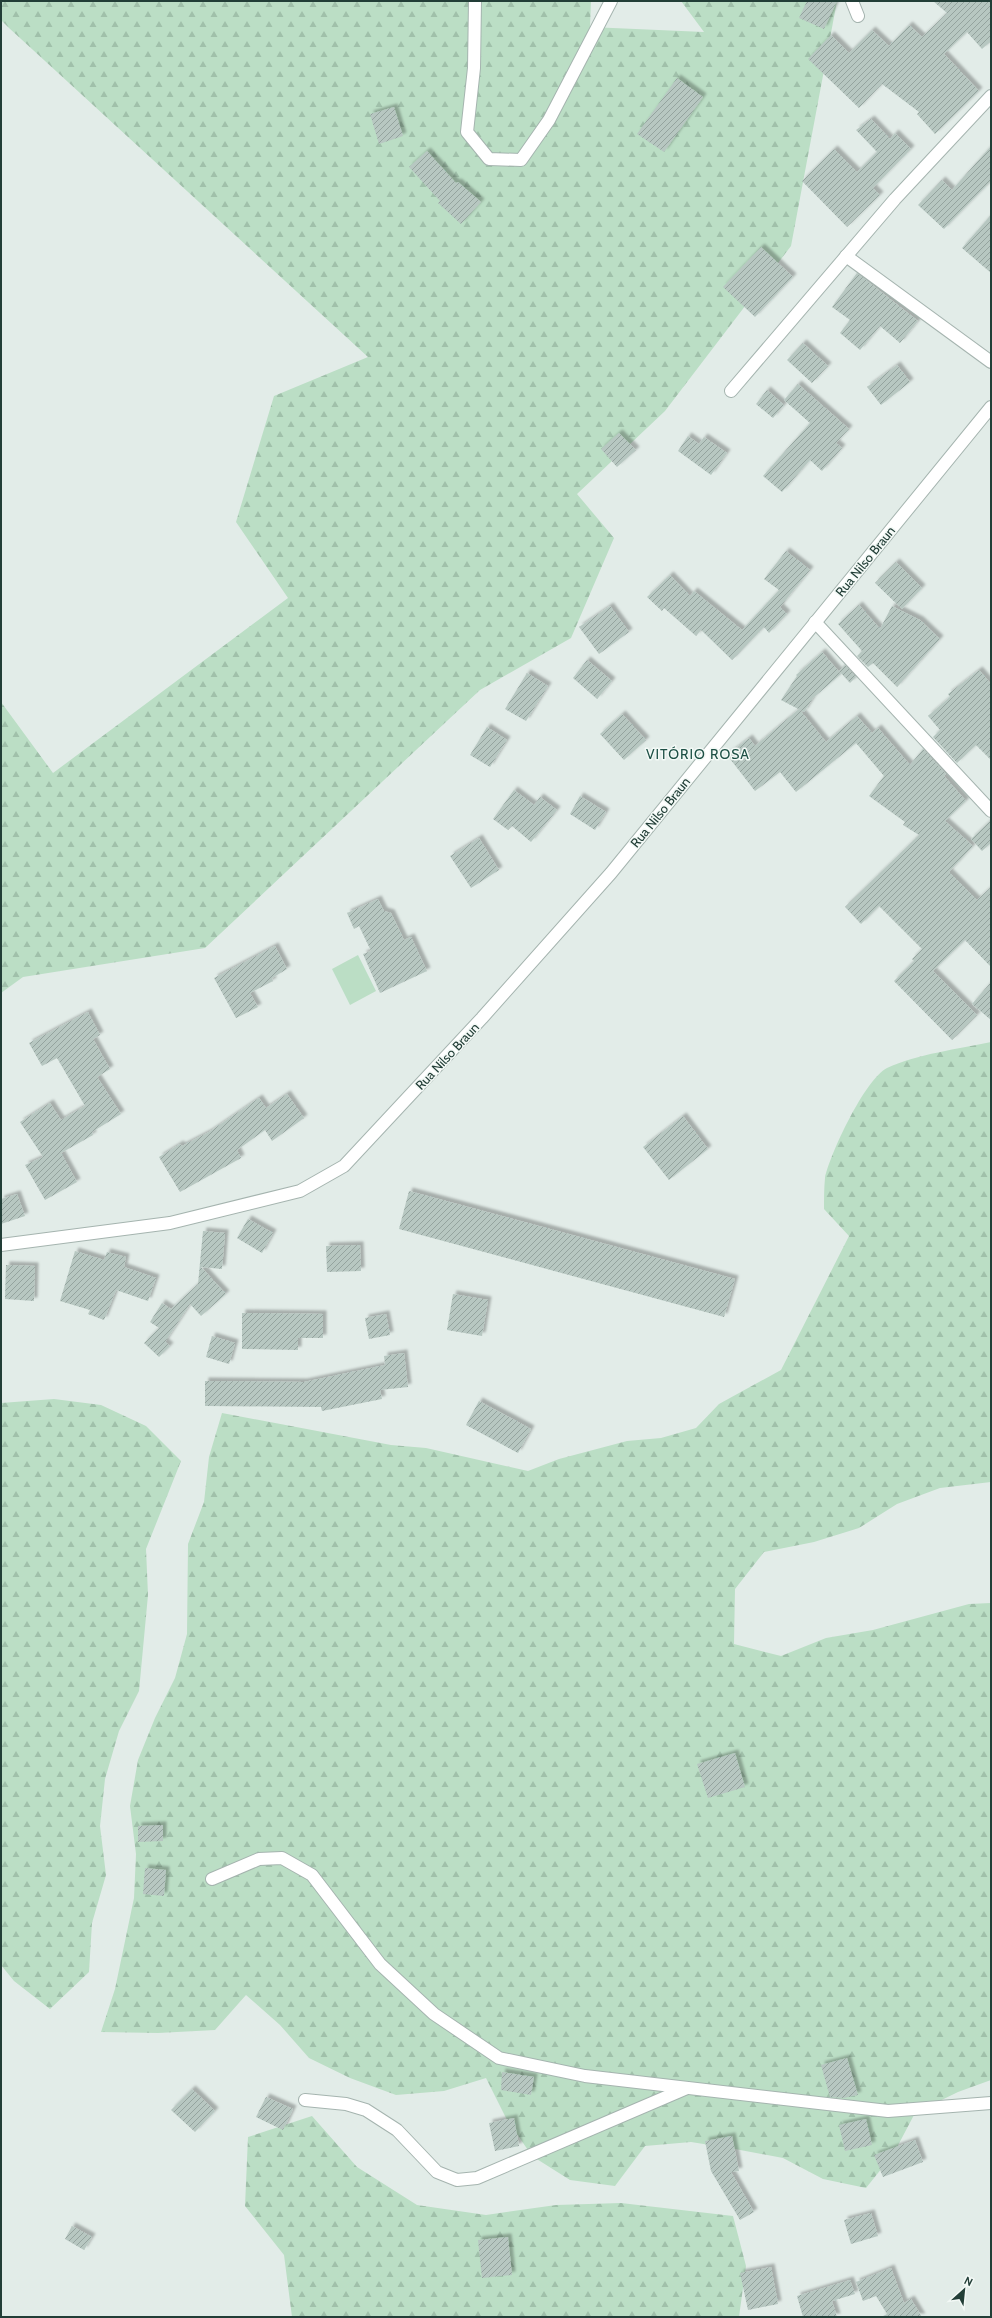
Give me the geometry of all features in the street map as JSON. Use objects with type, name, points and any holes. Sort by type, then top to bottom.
[{"type":"street","points":[[475,1],[474,68],[467,132],[489,159],[521,160],[549,120],[611,1]]},
{"type":"street","points":[[852,1],[858,16]]},
{"type":"street","points":[[731,391],[895,199],[991,96]]},
{"type":"street","points":[[846,256],[991,362]]},
{"type":"street","name":"Rua Nilso Braun","points":[[1,1245],[170,1223],[300,1191],[344,1166],[482,1018],[605,879],[991,408]]},
{"type":"street","points":[[815,622],[991,811]]},
{"type":"street","points":[[212,1879],[259,1859],[282,1858],[312,1875],[380,1964],[434,2014],[499,2058],[585,2076],[888,2111],[991,2103]]},
{"type":"street","points":[[305,2100],[346,2104],[366,2110],[397,2130],[437,2172],[457,2180],[477,2178],[688,2088]]},
{"type":"green space","points":[[1,1],[591,1],[590,27],[704,32],[681,1],[837,1],[791,246],[665,411],[577,494],[614,538],[571,638],[480,690],[205,948],[23,977],[1,993],[1,702],[53,773],[288,598],[236,522],[274,396],[368,357],[9,28],[1,20]]},
{"type":"green space","points":[[358,955],[376,991],[350,1005],[332,969]]},
{"type":"green space","points":[[991,1042],[991,1482],[940,1488],[897,1504],[859,1528],[814,1542],[764,1552],[735,1589],[734,1644],[781,1656],[826,1638],[873,1630],[969,1604],[991,1603],[991,2080],[958,2092],[915,2113],[894,2153],[866,2188],[823,2179],[783,2158],[691,2142],[645,2146],[615,2186],[570,2180],[532,2156],[506,2118],[486,2078],[444,2091],[396,2095],[350,2078],[309,2058],[280,2025],[246,1995],[215,2030],[158,2033],[101,2032],[115,1989],[134,1898],[136,1854],[130,1806],[138,1760],[155,1718],[175,1678],[187,1634],[188,1544],[204,1502],[209,1457],[222,1413],[391,1445],[426,1448],[528,1471],[559,1459],[627,1441],[661,1438],[696,1428],[719,1404],[781,1370],[849,1236],[824,1209],[825,1178],[841,1136],[859,1101],[869,1086],[878,1075],[887,1068],[899,1063],[938,1052]]},
{"type":"green space","points":[[54,1399],[101,1405],[146,1426],[181,1461],[146,1549],[148,1595],[139,1691],[119,1731],[105,1779],[100,1826],[106,1875],[92,1923],[89,1972],[50,2009],[14,1981],[1,1965],[1,1403]]},
{"type":"green space","points":[[312,2116],[357,2167],[417,2205],[486,2215],[556,2205],[621,2203],[733,2216],[746,2266],[739,2317],[292,2317],[284,2255],[245,2206],[248,2137]]},
{"type":"building","points":[[807,1],[837,1],[824,29],[799,18]]},
{"type":"building","points":[[933,1],[991,1],[991,41],[982,49],[967,32],[944,54],[979,91],[935,134],[917,114],[919,112],[882,84],[859,108],[808,59],[831,35],[849,53],[872,30],[889,46],[909,25],[922,37],[947,13]]},
{"type":"building","points":[[677,78],[703,97],[664,152],[637,134]]},
{"type":"building","points":[[394,107],[403,136],[379,144],[370,114]]},
{"type":"building","points":[[871,119],[890,139],[895,133],[911,149],[873,188],[880,195],[847,227],[802,181],[834,149],[857,172],[877,152],[856,130]]},
{"type":"building","points":[[991,146],[991,181],[944,229],[918,205],[942,180],[952,190]]},
{"type":"building","points":[[427,151],[456,183],[458,182],[481,202],[461,224],[438,203],[440,201],[409,167]]},
{"type":"building","points":[[991,215],[991,273],[962,248]]},
{"type":"building","points":[[761,247],[793,277],[755,317],[723,287]]},
{"type":"building","points":[[857,273],[918,321],[900,343],[880,326],[860,350],[840,333],[850,320],[832,307]]},
{"type":"building","points":[[803,343],[828,366],[812,383],[787,360]]},
{"type":"building","points":[[897,365],[910,382],[881,405],[867,387]]},
{"type":"building","points":[[798,384],[849,429],[836,443],[842,448],[822,471],[810,460],[782,492],[763,476],[810,423],[784,400]]},
{"type":"building","points":[[767,390],[784,405],[773,418],[756,404]]},
{"type":"building","points":[[619,433],[636,450],[617,467],[601,449]]},
{"type":"building","points":[[688,436],[699,444],[704,437],[727,453],[711,475],[678,451]]},
{"type":"building","points":[[786,551],[810,570],[780,607],[787,614],[769,633],[764,627],[732,660],[701,630],[696,636],[664,608],[662,611],[647,597],[670,575],[690,596],[694,591],[742,630],[779,590],[764,579]]},
{"type":"building","points":[[896,562],[922,588],[902,609],[875,583]]},
{"type":"building","points":[[859,605],[880,629],[892,606],[920,620],[940,639],[897,687],[873,663],[868,667],[857,656],[862,651],[838,624]]},
{"type":"building","points":[[610,606],[629,632],[599,654],[579,627]]},
{"type":"building","points":[[822,652],[841,674],[813,698],[804,712],[781,700],[797,676],[796,675]]},
{"type":"building","points":[[587,660],[612,681],[597,699],[573,678]]},
{"type":"building","points":[[845,665],[856,677],[850,683],[839,671]]},
{"type":"building","points":[[979,670],[991,684],[991,760],[976,745],[957,763],[933,737],[940,730],[928,716],[950,697],[948,694]]},
{"type":"building","points":[[527,673],[548,686],[526,721],[505,709]]},
{"type":"building","points":[[799,709],[826,742],[857,716],[872,733],[878,728],[910,765],[923,749],[946,774],[944,776],[966,801],[945,821],[973,846],[949,872],[977,900],[991,887],[991,967],[965,940],[933,971],[977,1015],[952,1040],[894,981],[914,961],[912,959],[922,949],[879,906],[861,924],[845,907],[919,835],[903,825],[905,822],[869,796],[884,776],[856,743],[796,792],[780,772],[755,791],[727,755],[749,738],[755,746]]},
{"type":"building","points":[[622,714],[646,740],[624,760],[600,734]]},
{"type":"building","points":[[487,727],[507,740],[490,767],[470,755]]},
{"type":"building","points":[[514,790],[534,805],[540,797],[557,810],[531,842],[512,826],[508,830],[493,819]]},
{"type":"building","points":[[580,796],[606,812],[595,830],[570,814]]},
{"type":"building","points":[[991,820],[991,843],[982,851],[971,839]]},
{"type":"building","points":[[479,838],[499,870],[471,888],[450,856]]},
{"type":"building","points":[[378,899],[384,911],[391,913],[404,940],[411,937],[427,971],[380,993],[363,954],[371,951],[359,926],[354,929],[347,913]]},
{"type":"building","points":[[275,946],[287,969],[272,978],[273,981],[250,993],[258,1007],[236,1018],[214,978]]},
{"type":"building","points":[[991,982],[991,1020],[972,1004]]},
{"type":"building","points":[[88,1012],[100,1035],[93,1039],[110,1069],[97,1077],[121,1114],[92,1132],[93,1135],[61,1153],[77,1182],[45,1200],[25,1165],[43,1157],[20,1122],[50,1103],[61,1120],[85,1106],[57,1058],[42,1066],[29,1043]]},
{"type":"building","points":[[287,1094],[304,1118],[272,1141],[265,1130],[237,1150],[241,1158],[180,1192],[159,1157],[180,1144],[182,1146],[209,1132],[259,1098],[266,1108]]},
{"type":"building","points":[[683,1116],[708,1149],[669,1180],[643,1147]]},
{"type":"building","points":[[409,1191],[735,1279],[724,1317],[399,1229]]},
{"type":"building","points":[[17,1194],[25,1216],[1,1224],[1,1199]]},
{"type":"building","points":[[248,1219],[273,1233],[262,1253],[237,1238]]},
{"type":"building","points":[[203,1231],[225,1233],[222,1269],[201,1267],[226,1294],[201,1316],[190,1304],[165,1342],[170,1346],[159,1357],[144,1343],[159,1328],[150,1322],[162,1303],[171,1309],[198,1284]]},
{"type":"building","points":[[360,1245],[361,1271],[327,1272],[326,1246]]},
{"type":"building","points":[[75,1251],[104,1260],[107,1252],[126,1257],[124,1267],[156,1278],[148,1301],[116,1290],[104,1320],[88,1314],[90,1310],[60,1301]]},
{"type":"building","points":[[6,1265],[35,1266],[34,1301],[5,1299]]},
{"type":"building","points":[[453,1294],[488,1300],[482,1336],[447,1330]]},
{"type":"building","points":[[242,1313],[323,1314],[323,1338],[298,1338],[298,1350],[242,1349]]},
{"type":"building","points":[[386,1314],[390,1335],[369,1339],[365,1318]]},
{"type":"building","points":[[212,1336],[235,1343],[229,1364],[206,1357]]},
{"type":"building","points":[[404,1353],[408,1387],[380,1390],[382,1399],[322,1411],[321,1407],[205,1406],[205,1381],[304,1382],[385,1365],[384,1356]]},
{"type":"building","points":[[479,1401],[531,1429],[518,1453],[466,1425]]},
{"type":"building","points":[[735,1753],[745,1787],[708,1798],[697,1764]]},
{"type":"building","points":[[163,1825],[163,1841],[138,1842],[138,1826]]},
{"type":"building","points":[[145,1868],[166,1870],[164,1896],[143,1894]]},
{"type":"building","points":[[847,2058],[858,2095],[844,2098],[830,2097],[821,2065]]},
{"type":"building","points":[[502,2072],[534,2077],[531,2095],[501,2090]]},
{"type":"building","points":[[192,2089],[215,2111],[195,2132],[171,2110]]},
{"type":"building","points":[[266,2097],[293,2109],[283,2130],[256,2117]]},
{"type":"building","points":[[514,2118],[519,2146],[495,2151],[489,2123]]},
{"type":"building","points":[[866,2119],[872,2145],[845,2151],[839,2125]]},
{"type":"building","points":[[732,2136],[739,2171],[731,2172],[754,2212],[740,2220],[711,2171],[705,2141]]},
{"type":"building","points":[[915,2140],[923,2162],[883,2177],[874,2155]]},
{"type":"building","points":[[871,2213],[878,2236],[851,2244],[844,2220]]},
{"type":"building","points":[[72,2226],[92,2237],[84,2250],[65,2239]]},
{"type":"building","points":[[508,2237],[512,2275],[482,2278],[478,2240]]},
{"type":"building","points":[[771,2267],[778,2304],[748,2310],[740,2273]]},
{"type":"building","points":[[891,2268],[904,2303],[911,2299],[922,2317],[881,2317],[887,2314],[876,2296],[863,2301],[856,2282]]},
{"type":"building","points":[[850,2280],[855,2294],[832,2301],[837,2317],[803,2317],[797,2296]]},
{"type":"district","name":"VITÓRIO ROSA","points":[[698,754]]}]
